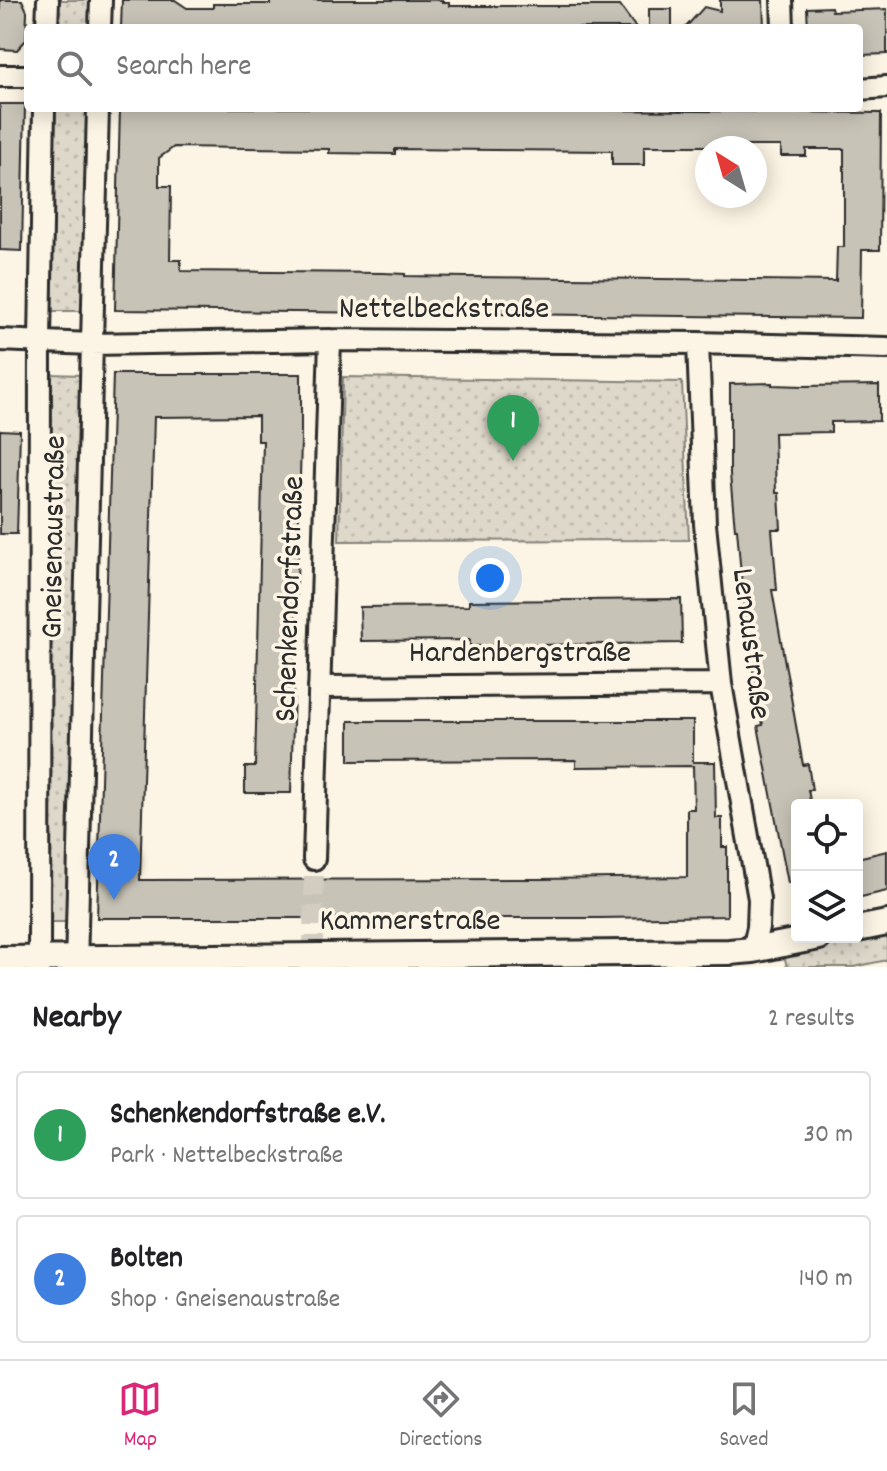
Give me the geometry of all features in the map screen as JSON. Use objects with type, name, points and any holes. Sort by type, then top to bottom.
[{"type":"street","points":[[47,24],[48,0]]},
{"type":"street","points":[[100,24],[101,0]]},
{"type":"street","points":[[782,0],[783,24]]},
{"type":"street","points":[[0,76],[24,76]]},
{"type":"street","points":[[863,89],[887,87]]},
{"type":"street","name":"Gneisenaustraße","points":[[39,963],[40,341],[44,112]]},
{"type":"street","name":"Gneisenaustraße","points":[[76,963],[98,112]]},
{"type":"street","name":"Nettelbeckstraße","points":[[0,340],[91,344],[330,340],[698,343],[887,348]]},
{"type":"street","name":"Schenkendorfstraße","points":[[314,859],[330,340]]},
{"type":"street","name":"Lenaustraße","points":[[698,343],[705,524],[721,684],[759,899],[753,959]]},
{"type":"street","name":"Hardenbergstraße","points":[[319,687],[721,684]]},
{"type":"street","points":[[863,928],[887,923]]},
{"type":"street","name":"Kammerstraße","points":[[0,959],[76,963],[716,953],[753,959],[801,943]]},
{"type":"shaded area","points":[[58,0],[92,0],[91,24],[57,24]]},
{"type":"shaded area","points":[[55,112],[88,112],[84,311],[50,311]]},
{"type":"shaded area","points":[[49,374],[82,375],[67,922],[47,922]]},
{"type":"shaded area","points":[[343,377],[682,382],[689,540],[339,541]]},
{"type":"shaded area","points":[[887,933],[887,960],[854,967],[787,967],[784,955],[840,943],[863,943],[863,938]]},
{"type":"building","points":[[0,0],[22,0],[27,11],[24,42],[17,50],[0,49]]},
{"type":"building","points":[[122,0],[175,0],[187,8],[213,8],[213,4],[270,4],[270,0],[442,0],[449,2],[449,6],[620,6],[633,24],[121,24]]},
{"type":"building","points":[[720,0],[763,0],[764,24],[689,24],[704,7],[720,11]]},
{"type":"building","points":[[831,7],[832,11],[887,9],[887,54],[863,55],[863,24],[808,24],[807,8]]},
{"type":"building","points":[[649,9],[672,9],[672,24],[649,24]]},
{"type":"building","points":[[0,104],[24,104],[22,251],[0,250]]},
{"type":"building","points":[[120,112],[881,113],[880,250],[862,250],[861,318],[115,310]],"holes":[[[695,136],[767,136],[767,146],[781,146],[781,156],[806,156],[806,149],[844,149],[844,247],[837,247],[836,281],[181,271],[181,260],[170,260],[171,186],[159,186],[159,158],[174,147],[329,149],[329,153],[395,154],[395,149],[612,151],[612,165],[644,165],[644,146],[695,146]]]},
{"type":"building","points":[[113,374],[301,374],[291,793],[245,793],[245,767],[255,767],[263,441],[258,441],[258,416],[154,417],[140,880],[687,877],[687,809],[694,809],[693,766],[576,767],[576,760],[349,761],[349,721],[693,721],[693,762],[715,762],[716,818],[722,818],[722,847],[727,847],[727,916],[97,918]]},
{"type":"building","points":[[730,384],[879,385],[879,421],[831,422],[831,432],[774,433],[781,529],[772,529],[777,590],[772,590],[803,765],[808,764],[812,790],[808,790],[810,799],[791,799],[791,883],[788,883],[758,726],[763,725],[742,610],[730,474]]},
{"type":"building","points":[[0,430],[20,431],[17,534],[0,534]]},
{"type":"building","points":[[681,599],[682,643],[470,646],[470,640],[361,641],[360,607],[469,606],[469,601]]},
{"type":"building","points":[[887,851],[887,891],[863,897],[863,857]]},
{"type":"tunnel","points":[[313,956],[314,859]]},
{"type":"place","name":"Schenkendorfstraße e.V.","points":[[513,461]]},
{"type":"place","name":"Bolten","points":[[114,900]]}]
